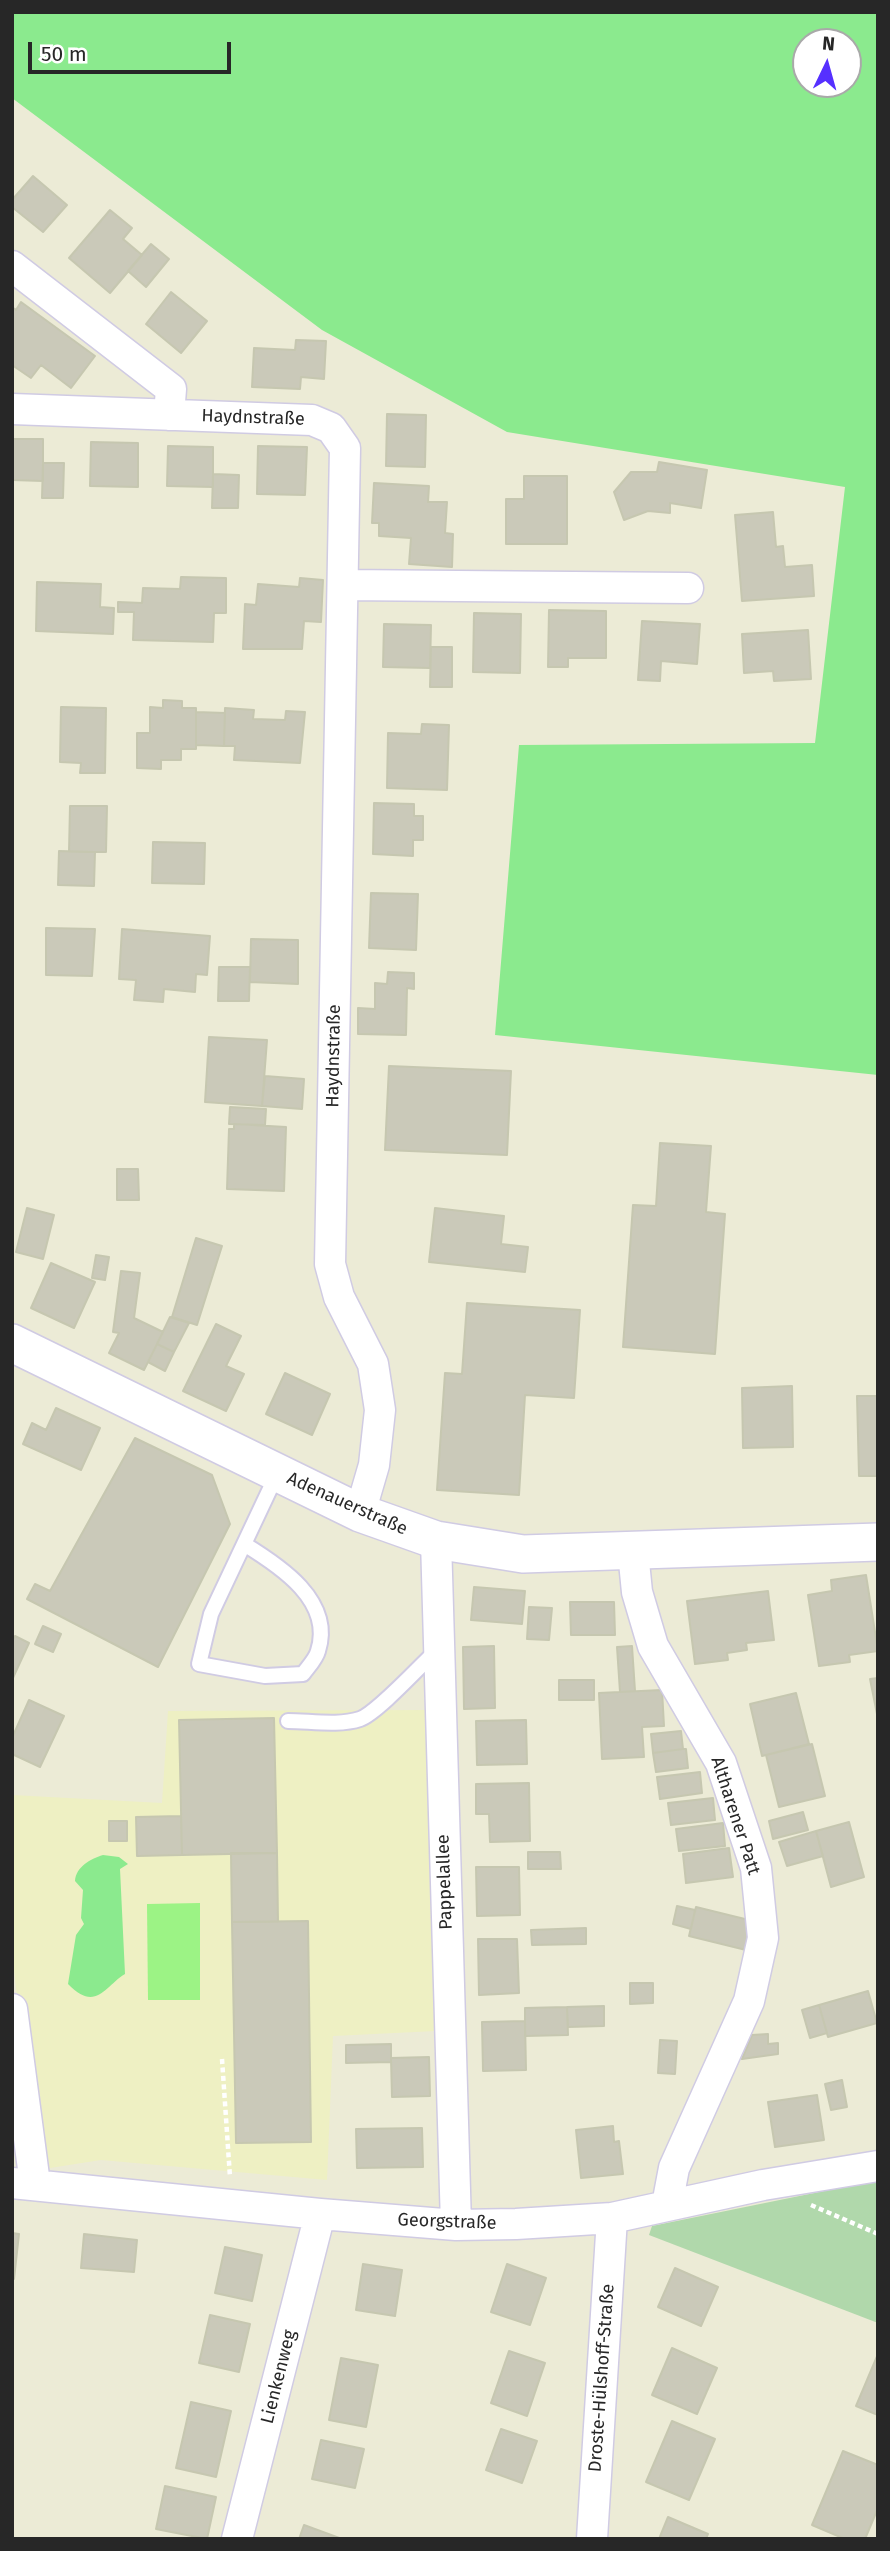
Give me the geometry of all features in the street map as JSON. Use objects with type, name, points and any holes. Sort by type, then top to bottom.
[{"type":"street","points":[[12,265],[171,389],[169,415]]},
{"type":"street","name":"Haydnstraße","points":[[12,410],[312,420],[331,428],[345,448],[330,1264],[339,1297],[373,1364],[380,1410],[374,1465],[360,1513]]},
{"type":"street","points":[[342,586],[688,588]]},
{"type":"street","name":"Adenauerstraße","points":[[12,1343],[360,1513],[436,1541],[523,1554],[878,1542]]},
{"type":"street","name":"Pappelallee","points":[[436,1541],[456,2224]]},
{"type":"street","name":"Altharener Patt","points":[[633,1552],[637,1592],[653,1646],[721,1763],[755,1868],[762,1938],[749,2001],[674,2168],[667,2206]]},
{"type":"street","points":[[12,2009],[24,2183]]},
{"type":"street","name":"Georgstraße","points":[[24,2183],[320,2214],[456,2224],[612,2218],[763,2185],[878,2166]]},
{"type":"street","name":"Lienkenweg","points":[[237,2539],[320,2214]]},
{"type":"street","name":"Droste-Hülshoff-Straße","points":[[592,2539],[612,2218]]},
{"type":"lane","points":[[244,1544],[279,1566],[306,1592],[321,1625],[318,1652],[303,1674],[265,1676],[198,1664],[211,1614],[244,1544],[278,1472]]},
{"type":"lane","points":[[288,1721],[357,1720],[376,1712],[390,1693],[438,1649]]},
{"type":"path","points":[[222,2059],[232,2205]]},
{"type":"path","points":[[763,2185],[878,2234]]},
{"type":"shaded area","points":[[430,1710],[436,2031],[333,2036],[327,2180],[101,2160],[50,2168],[35,2157],[12,1952],[12,1795],[162,1803],[168,1711]]},
{"type":"shaded area","points":[[878,2180],[878,2323],[649,2235],[652,2226]]},
{"type":"green space","points":[[878,12],[878,1075],[495,1035],[519,745],[815,743],[845,487],[507,432],[322,330],[12,98],[12,13]]},
{"type":"green space","points":[[103,1855],[119,1857],[128,1864],[120,1869],[125,1974],[93,1997],[78,1992],[68,1984],[76,1935],[84,1924],[81,1918],[83,1890],[75,1881],[84,1864]]},
{"type":"green space","points":[[200,1903],[200,2000],[148,2000],[147,1904]]},
{"type":"building","points":[[33,176],[67,205],[43,232],[12,207],[12,200]]},
{"type":"building","points":[[110,210],[132,228],[123,239],[142,255],[110,293],[69,258]]},
{"type":"building","points":[[151,244],[169,259],[146,287],[128,271]]},
{"type":"building","points":[[171,292],[207,321],[181,353],[146,324]]},
{"type":"building","points":[[21,302],[95,356],[71,388],[41,365],[31,378],[12,365],[12,307],[16,310]]},
{"type":"building","points":[[296,340],[326,341],[324,379],[301,377],[300,389],[252,387],[254,348],[295,350]]},
{"type":"building","points":[[387,414],[426,415],[425,467],[386,466]]},
{"type":"building","points":[[12,439],[43,439],[43,481],[12,480]]},
{"type":"building","points":[[91,442],[138,443],[138,487],[90,486]]},
{"type":"building","points":[[168,446],[213,447],[213,487],[167,486]]},
{"type":"building","points":[[258,446],[307,447],[305,495],[257,494]]},
{"type":"building","points":[[659,462],[707,470],[701,508],[670,503],[670,513],[648,511],[624,520],[614,492],[631,472],[657,472]]},
{"type":"building","points":[[43,463],[64,463],[63,498],[42,498]]},
{"type":"building","points":[[213,474],[239,475],[238,508],[212,508]]},
{"type":"building","points":[[524,476],[567,476],[567,544],[506,544],[506,499],[524,499]]},
{"type":"building","points":[[374,483],[429,486],[428,502],[447,502],[445,533],[453,534],[452,567],[409,564],[411,538],[379,536],[379,523],[372,523]]},
{"type":"building","points":[[773,512],[776,547],[783,546],[785,567],[812,565],[814,596],[742,601],[735,515]]},
{"type":"building","points":[[181,577],[226,578],[226,613],[214,613],[213,642],[133,640],[134,612],[118,612],[118,602],[142,603],[143,588],[180,589]]},
{"type":"building","points":[[300,578],[323,580],[321,622],[304,621],[302,649],[243,649],[245,604],[256,605],[258,584],[299,587]]},
{"type":"building","points":[[37,582],[101,584],[100,607],[114,608],[113,634],[36,631]]},
{"type":"building","points":[[549,610],[606,611],[606,658],[568,658],[568,667],[548,667]]},
{"type":"building","points":[[474,613],[521,614],[520,673],[473,672]]},
{"type":"building","points":[[642,621],[700,624],[697,664],[661,661],[660,681],[638,680]]},
{"type":"building","points":[[384,624],[431,625],[430,668],[383,667]]},
{"type":"building","points":[[808,630],[811,679],[774,681],[773,671],[744,673],[742,634]]},
{"type":"building","points":[[431,647],[452,647],[452,687],[430,687]]},
{"type":"building","points":[[163,700],[182,701],[182,708],[196,708],[196,749],[181,749],[181,760],[161,760],[161,769],[137,768],[137,733],[150,733],[150,707],[163,708]]},
{"type":"building","points":[[61,707],[106,708],[105,773],[80,773],[81,763],[60,762]]},
{"type":"building","points":[[225,708],[254,710],[253,719],[285,720],[286,711],[305,712],[300,763],[234,760],[235,746],[224,746]]},
{"type":"building","points":[[196,712],[225,713],[224,746],[196,745]]},
{"type":"building","points":[[422,724],[449,725],[447,790],[387,788],[388,733],[421,734]]},
{"type":"building","points":[[374,803],[414,804],[414,816],[423,816],[423,840],[413,840],[413,856],[373,854]]},
{"type":"building","points":[[70,806],[107,806],[106,852],[69,852]]},
{"type":"building","points":[[153,842],[205,843],[204,884],[152,883]]},
{"type":"building","points":[[59,851],[95,852],[94,886],[58,885]]},
{"type":"building","points":[[371,893],[418,894],[416,950],[369,948]]},
{"type":"building","points":[[46,928],[95,929],[92,976],[46,975]]},
{"type":"building","points":[[122,929],[210,936],[207,975],[196,974],[195,992],[164,989],[163,1002],[134,1000],[136,980],[119,979]]},
{"type":"building","points":[[251,939],[298,940],[298,984],[250,982]]},
{"type":"building","points":[[219,967],[250,967],[249,1001],[218,1001]]},
{"type":"building","points":[[388,972],[414,973],[414,989],[407,988],[406,1035],[358,1034],[358,1008],[375,1009],[375,983],[387,984]]},
{"type":"building","points":[[209,1037],[267,1040],[262,1106],[205,1102]]},
{"type":"building","points":[[389,1066],[511,1071],[507,1155],[385,1150]]},
{"type":"building","points":[[265,1076],[304,1079],[302,1109],[262,1106]]},
{"type":"building","points":[[230,1107],[266,1109],[265,1125],[229,1124]]},
{"type":"building","points":[[234,1124],[286,1127],[284,1191],[227,1189],[229,1129],[234,1129]]},
{"type":"building","points":[[660,1143],[711,1146],[706,1212],[725,1214],[715,1354],[623,1347],[633,1205],[656,1206]]},
{"type":"building","points":[[117,1169],[138,1169],[139,1200],[117,1200]]},
{"type":"building","points":[[27,1208],[54,1215],[43,1259],[16,1252]]},
{"type":"building","points":[[435,1208],[504,1216],[501,1244],[528,1247],[525,1272],[429,1262]]},
{"type":"building","points":[[196,1238],[222,1246],[197,1325],[172,1317]]},
{"type":"building","points":[[96,1255],[109,1257],[105,1280],[92,1278]]},
{"type":"building","points":[[51,1263],[95,1282],[74,1328],[31,1308]]},
{"type":"building","points":[[121,1271],[140,1273],[134,1318],[163,1332],[144,1370],[109,1353],[119,1333],[113,1332]]},
{"type":"building","points":[[467,1303],[580,1310],[574,1398],[525,1395],[519,1495],[437,1490],[445,1373],[462,1374]]},
{"type":"building","points":[[170,1317],[189,1323],[174,1352],[157,1344]]},
{"type":"building","points":[[216,1324],[241,1336],[226,1366],[244,1374],[226,1411],[183,1391]]},
{"type":"building","points":[[157,1344],[174,1352],[165,1371],[148,1362]]},
{"type":"building","points":[[285,1373],[330,1394],[312,1435],[266,1414]]},
{"type":"building","points":[[792,1386],[793,1447],[743,1448],[742,1388]]},
{"type":"building","points":[[857,1396],[878,1396],[878,1476],[859,1476]]},
{"type":"building","points":[[56,1408],[100,1428],[81,1470],[23,1444],[32,1423],[46,1430]]},
{"type":"building","points":[[135,1438],[212,1475],[230,1524],[158,1667],[27,1599],[35,1584],[50,1591]]},
{"type":"building","points":[[866,1575],[878,1651],[849,1655],[850,1662],[819,1666],[808,1595],[832,1591],[831,1580]]},
{"type":"building","points":[[474,1587],[525,1591],[522,1624],[471,1620]]},
{"type":"building","points":[[768,1591],[774,1640],[746,1643],[747,1650],[727,1653],[728,1660],[695,1664],[687,1601]]},
{"type":"building","points":[[570,1602],[614,1602],[615,1635],[571,1635]]},
{"type":"building","points":[[529,1607],[552,1608],[549,1640],[527,1639]]},
{"type":"building","points":[[43,1626],[61,1634],[53,1652],[35,1644]]},
{"type":"building","points":[[15,1636],[29,1643],[12,1680],[12,1641]]},
{"type":"building","points":[[494,1646],[495,1708],[464,1709],[463,1647]]},
{"type":"building","points":[[632,1646],[635,1691],[620,1692],[617,1647]]},
{"type":"building","points":[[878,1678],[878,1719],[870,1679]]},
{"type":"building","points":[[559,1680],[594,1680],[594,1700],[559,1700]]},
{"type":"building","points":[[662,1690],[664,1726],[642,1727],[644,1757],[602,1759],[599,1693]]},
{"type":"building","points":[[796,1693],[809,1744],[762,1756],[750,1704]]},
{"type":"building","points":[[29,1700],[64,1716],[40,1767],[12,1754],[12,1738]]},
{"type":"building","points":[[274,1718],[277,1853],[182,1855],[179,1720]]},
{"type":"building","points":[[526,1720],[527,1764],[477,1765],[476,1721]]},
{"type":"building","points":[[681,1731],[683,1749],[653,1753],[651,1734]]},
{"type":"building","points":[[812,1744],[825,1796],[779,1807],[766,1755]]},
{"type":"building","points":[[686,1749],[688,1768],[656,1772],[653,1753]]},
{"type":"building","points":[[700,1772],[702,1793],[660,1799],[657,1777]]},
{"type":"building","points":[[529,1783],[530,1841],[490,1842],[489,1814],[476,1814],[476,1784]]},
{"type":"building","points":[[713,1798],[715,1820],[671,1825],[668,1803]]},
{"type":"building","points":[[803,1812],[808,1830],[773,1839],[769,1821]]},
{"type":"building","points":[[181,1816],[182,1855],[137,1856],[136,1817]]},
{"type":"building","points":[[109,1821],[127,1821],[127,1841],[109,1841]]},
{"type":"building","points":[[849,1822],[864,1877],[831,1887],[816,1831]]},
{"type":"building","points":[[723,1823],[725,1846],[679,1851],[676,1829]]},
{"type":"building","points":[[816,1831],[823,1856],[787,1866],[779,1842]]},
{"type":"building","points":[[729,1848],[733,1877],[686,1883],[683,1854]]},
{"type":"building","points":[[528,1852],[560,1852],[561,1869],[528,1869]]},
{"type":"building","points":[[231,1853],[277,1853],[278,1922],[232,1922]]},
{"type":"building","points":[[476,1867],[519,1867],[520,1915],[477,1916]]},
{"type":"building","points":[[677,1906],[695,1910],[691,1929],[673,1924]]},
{"type":"building","points":[[696,1907],[753,1921],[746,1950],[689,1936]]},
{"type":"building","points":[[308,1921],[311,2142],[236,2143],[232,1922]]},
{"type":"building","points":[[586,1928],[586,1944],[532,1945],[531,1930]]},
{"type":"building","points":[[478,1939],[517,1939],[519,1993],[479,1995]]},
{"type":"building","points":[[630,1983],[653,1983],[653,2003],[630,2004]]},
{"type":"building","points":[[868,1991],[877,2023],[828,2037],[819,2005]]},
{"type":"building","points":[[819,2005],[827,2033],[810,2038],[802,2010]]},
{"type":"building","points":[[604,2006],[604,2026],[568,2027],[567,2007]]},
{"type":"building","points":[[567,2007],[568,2035],[525,2036],[525,2008]]},
{"type":"building","points":[[525,2021],[526,2070],[483,2071],[482,2022]]},
{"type":"building","points":[[768,2034],[768,2044],[778,2043],[778,2054],[742,2059],[752,2035]]},
{"type":"building","points":[[660,2040],[677,2041],[675,2074],[658,2073]]},
{"type":"building","points":[[391,2044],[391,2062],[346,2063],[346,2045]]},
{"type":"building","points":[[429,2057],[430,2096],[392,2097],[391,2058]]},
{"type":"building","points":[[842,2080],[847,2107],[831,2110],[825,2084]]},
{"type":"building","points":[[817,2095],[824,2140],[775,2147],[768,2102]]},
{"type":"building","points":[[613,2126],[614,2142],[619,2141],[623,2174],[581,2178],[576,2130]]},
{"type":"building","points":[[422,2128],[423,2167],[357,2168],[356,2129]]},
{"type":"building","points":[[12,2233],[19,2234],[14,2279],[12,2279]]},
{"type":"building","points":[[84,2234],[137,2240],[134,2272],[81,2268]]},
{"type":"building","points":[[225,2247],[262,2255],[252,2301],[215,2293]]},
{"type":"building","points":[[363,2264],[402,2270],[395,2316],[356,2310]]},
{"type":"building","points":[[507,2264],[546,2278],[530,2325],[491,2312]]},
{"type":"building","points":[[675,2268],[718,2287],[701,2326],[658,2307]]},
{"type":"building","points":[[210,2315],[250,2324],[239,2372],[199,2363]]},
{"type":"building","points":[[672,2348],[717,2368],[697,2414],[652,2395]]},
{"type":"building","points":[[509,2351],[545,2363],[527,2416],[491,2403]]},
{"type":"building","points":[[878,2354],[878,2415],[856,2406]]},
{"type":"building","points":[[341,2358],[378,2365],[366,2427],[329,2420]]},
{"type":"building","points":[[191,2402],[231,2411],[216,2477],[176,2468]]},
{"type":"building","points":[[672,2421],[715,2439],[689,2500],[646,2482]]},
{"type":"building","points":[[501,2429],[537,2441],[522,2483],[486,2470]]},
{"type":"building","points":[[321,2440],[364,2449],[355,2488],[312,2479]]},
{"type":"building","points":[[843,2451],[878,2465],[878,2508],[865,2539],[845,2539],[812,2525]]},
{"type":"building","points":[[165,2486],[216,2497],[207,2539],[156,2529]]},
{"type":"building","points":[[668,2517],[708,2534],[706,2539],[659,2539]]},
{"type":"building","points":[[304,2525],[342,2539],[299,2539]]}]
